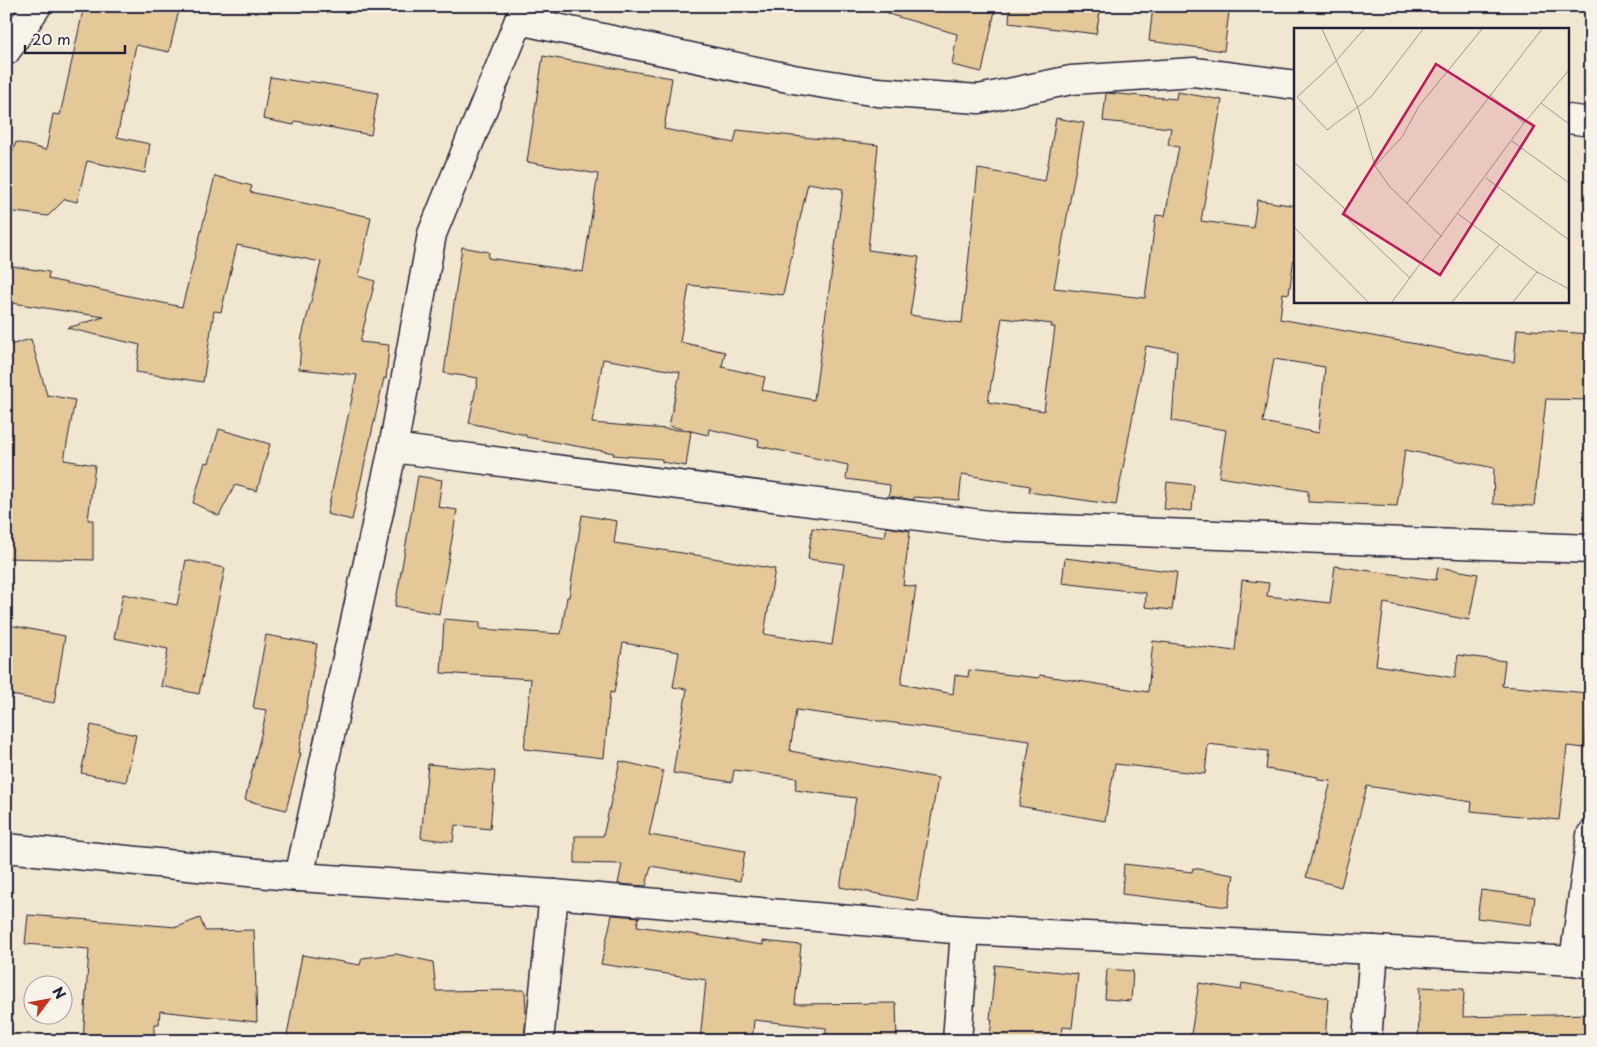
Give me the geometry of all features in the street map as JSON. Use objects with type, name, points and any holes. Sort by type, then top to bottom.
[{"type":"street","points":[[6,51],[37,6]]},
{"type":"street","points":[[299,877],[392,448],[432,234],[526,13],[793,79],[878,92],[979,99],[1071,80],[1194,72],[1294,85]]},
{"type":"street","points":[[1570,119],[1591,122]]},
{"type":"street","points":[[392,448],[1004,527],[1591,548]]},
{"type":"street","points":[[6,848],[299,877],[554,894],[965,930],[1374,950],[1582,963],[1591,835]]},
{"type":"street","points":[[539,1041],[554,894]]},
{"type":"street","points":[[957,1041],[965,930]]},
{"type":"street","points":[[1367,1041],[1374,950]]},
{"type":"building","points":[[84,6],[180,6],[169,52],[136,45],[117,137],[150,144],[145,173],[87,161],[77,202],[65,199],[48,216],[6,211],[6,170],[16,142],[46,150],[53,114],[60,115]]},
{"type":"building","points":[[889,6],[996,6],[982,72],[952,65],[957,34],[888,14]]},
{"type":"building","points":[[1010,6],[1101,6],[1096,34],[1009,23]]},
{"type":"building","points":[[1153,6],[1181,6],[1229,12],[1224,51],[1149,41]]},
{"type":"building","points":[[543,56],[672,78],[664,129],[734,143],[737,130],[878,145],[868,250],[919,257],[910,315],[962,323],[978,169],[1045,181],[1056,118],[1084,123],[1054,288],[1145,298],[1156,215],[1165,216],[1179,147],[1168,145],[1171,128],[1103,121],[1106,93],[1176,99],[1177,92],[1222,100],[1201,221],[1253,228],[1257,200],[1294,206],[1294,258],[1289,294],[1283,293],[1280,319],[1514,362],[1517,329],[1591,334],[1591,400],[1546,399],[1534,506],[1493,504],[1494,468],[1405,450],[1397,506],[1308,502],[1308,491],[1219,477],[1226,430],[1172,421],[1177,351],[1146,346],[1116,505],[1029,492],[1030,486],[962,474],[959,500],[914,497],[914,500],[889,496],[890,485],[846,479],[848,465],[758,446],[759,440],[709,429],[708,435],[691,431],[686,466],[662,462],[662,459],[613,455],[614,453],[526,437],[526,435],[469,423],[478,378],[444,373],[462,247],[489,252],[488,258],[583,272],[598,174],[527,162]],"holes":[[[808,183],[843,189],[814,400],[762,390],[765,377],[722,367],[725,352],[680,342],[689,285],[783,295]],[[1002,318],[1052,324],[1051,327],[1055,327],[1044,411],[988,402]],[[603,359],[680,372],[669,426],[690,431],[592,423]],[[1274,359],[1325,367],[1319,433],[1263,422]]]},
{"type":"building","points":[[270,77],[308,83],[309,81],[378,93],[371,135],[295,121],[294,125],[263,119]]},
{"type":"building","points":[[215,176],[252,186],[250,192],[371,217],[359,276],[375,281],[360,342],[389,345],[386,379],[384,378],[352,520],[327,514],[357,375],[299,369],[302,336],[321,262],[237,245],[221,312],[214,311],[203,382],[136,372],[140,345],[67,328],[104,317],[6,302],[6,265],[49,272],[48,279],[182,307]]},
{"type":"building","points":[[31,339],[47,395],[75,400],[64,460],[95,465],[88,520],[93,520],[93,560],[6,558],[6,346]]},
{"type":"building","points":[[219,429],[270,444],[257,491],[235,485],[219,516],[193,503],[205,462],[209,463]]},
{"type":"building","points":[[418,476],[442,480],[438,507],[457,510],[439,614],[395,606]]},
{"type":"building","points":[[1167,482],[1194,485],[1192,511],[1164,509]]},
{"type":"building","points":[[582,515],[617,521],[614,543],[775,569],[764,634],[832,645],[844,564],[808,559],[812,528],[885,537],[886,527],[910,531],[903,585],[916,587],[901,684],[953,694],[955,675],[968,677],[969,670],[1039,678],[1040,675],[1148,692],[1153,641],[1235,651],[1242,580],[1269,583],[1267,596],[1330,603],[1335,566],[1436,580],[1438,567],[1478,574],[1469,620],[1384,603],[1376,665],[1455,678],[1458,655],[1505,661],[1502,686],[1589,693],[1585,748],[1567,746],[1559,820],[1471,811],[1472,802],[1367,786],[1341,887],[1306,877],[1331,781],[1318,780],[1318,777],[1266,769],[1268,751],[1208,744],[1205,774],[1115,764],[1105,821],[1019,806],[1030,741],[796,710],[790,751],[938,778],[917,901],[840,887],[856,798],[795,790],[797,778],[734,770],[732,782],[673,773],[687,689],[673,687],[679,652],[623,643],[614,693],[610,692],[604,758],[524,749],[531,679],[441,673],[444,619],[480,622],[480,629],[561,634]]},
{"type":"building","points":[[1065,558],[1177,572],[1172,610],[1145,607],[1146,593],[1062,583]]},
{"type":"building","points":[[186,560],[225,568],[199,694],[161,686],[168,649],[114,638],[123,594],[177,605]]},
{"type":"building","points":[[9,625],[65,636],[54,703],[6,694],[6,641]]},
{"type":"building","points":[[266,635],[317,644],[299,753],[301,753],[286,810],[245,800],[267,710],[253,708]]},
{"type":"building","points":[[91,725],[136,735],[126,782],[81,773]]},
{"type":"building","points":[[620,761],[663,771],[649,835],[745,851],[740,881],[651,866],[646,886],[618,884],[622,864],[575,863],[575,836],[603,836]]},
{"type":"building","points":[[428,764],[495,771],[490,829],[455,825],[453,842],[421,838]]},
{"type":"building","points":[[1124,864],[1192,872],[1193,868],[1234,875],[1228,907],[1122,894]]},
{"type":"building","points":[[1481,890],[1535,897],[1531,925],[1477,918]]},
{"type":"building","points":[[28,915],[177,927],[200,918],[205,931],[254,930],[257,1022],[160,1011],[159,1024],[154,1024],[154,1041],[83,1041],[89,949],[25,944]]},
{"type":"building","points":[[612,915],[639,917],[637,926],[763,945],[763,941],[801,945],[795,1004],[896,1003],[897,1041],[826,1041],[826,1028],[754,1020],[752,1041],[700,1041],[706,980],[601,964]]},
{"type":"building","points":[[396,954],[433,962],[436,991],[525,990],[524,1041],[286,1041],[302,955],[360,965],[362,958]]},
{"type":"building","points":[[995,965],[1078,974],[1072,1028],[1063,1027],[1061,1041],[989,1041]]},
{"type":"building","points":[[1107,969],[1133,971],[1131,1001],[1105,999]]},
{"type":"building","points":[[1199,983],[1241,990],[1242,983],[1328,998],[1325,1041],[1190,1041]]},
{"type":"building","points":[[1420,987],[1464,989],[1463,1017],[1591,1014],[1591,1041],[1418,1041]]}]
